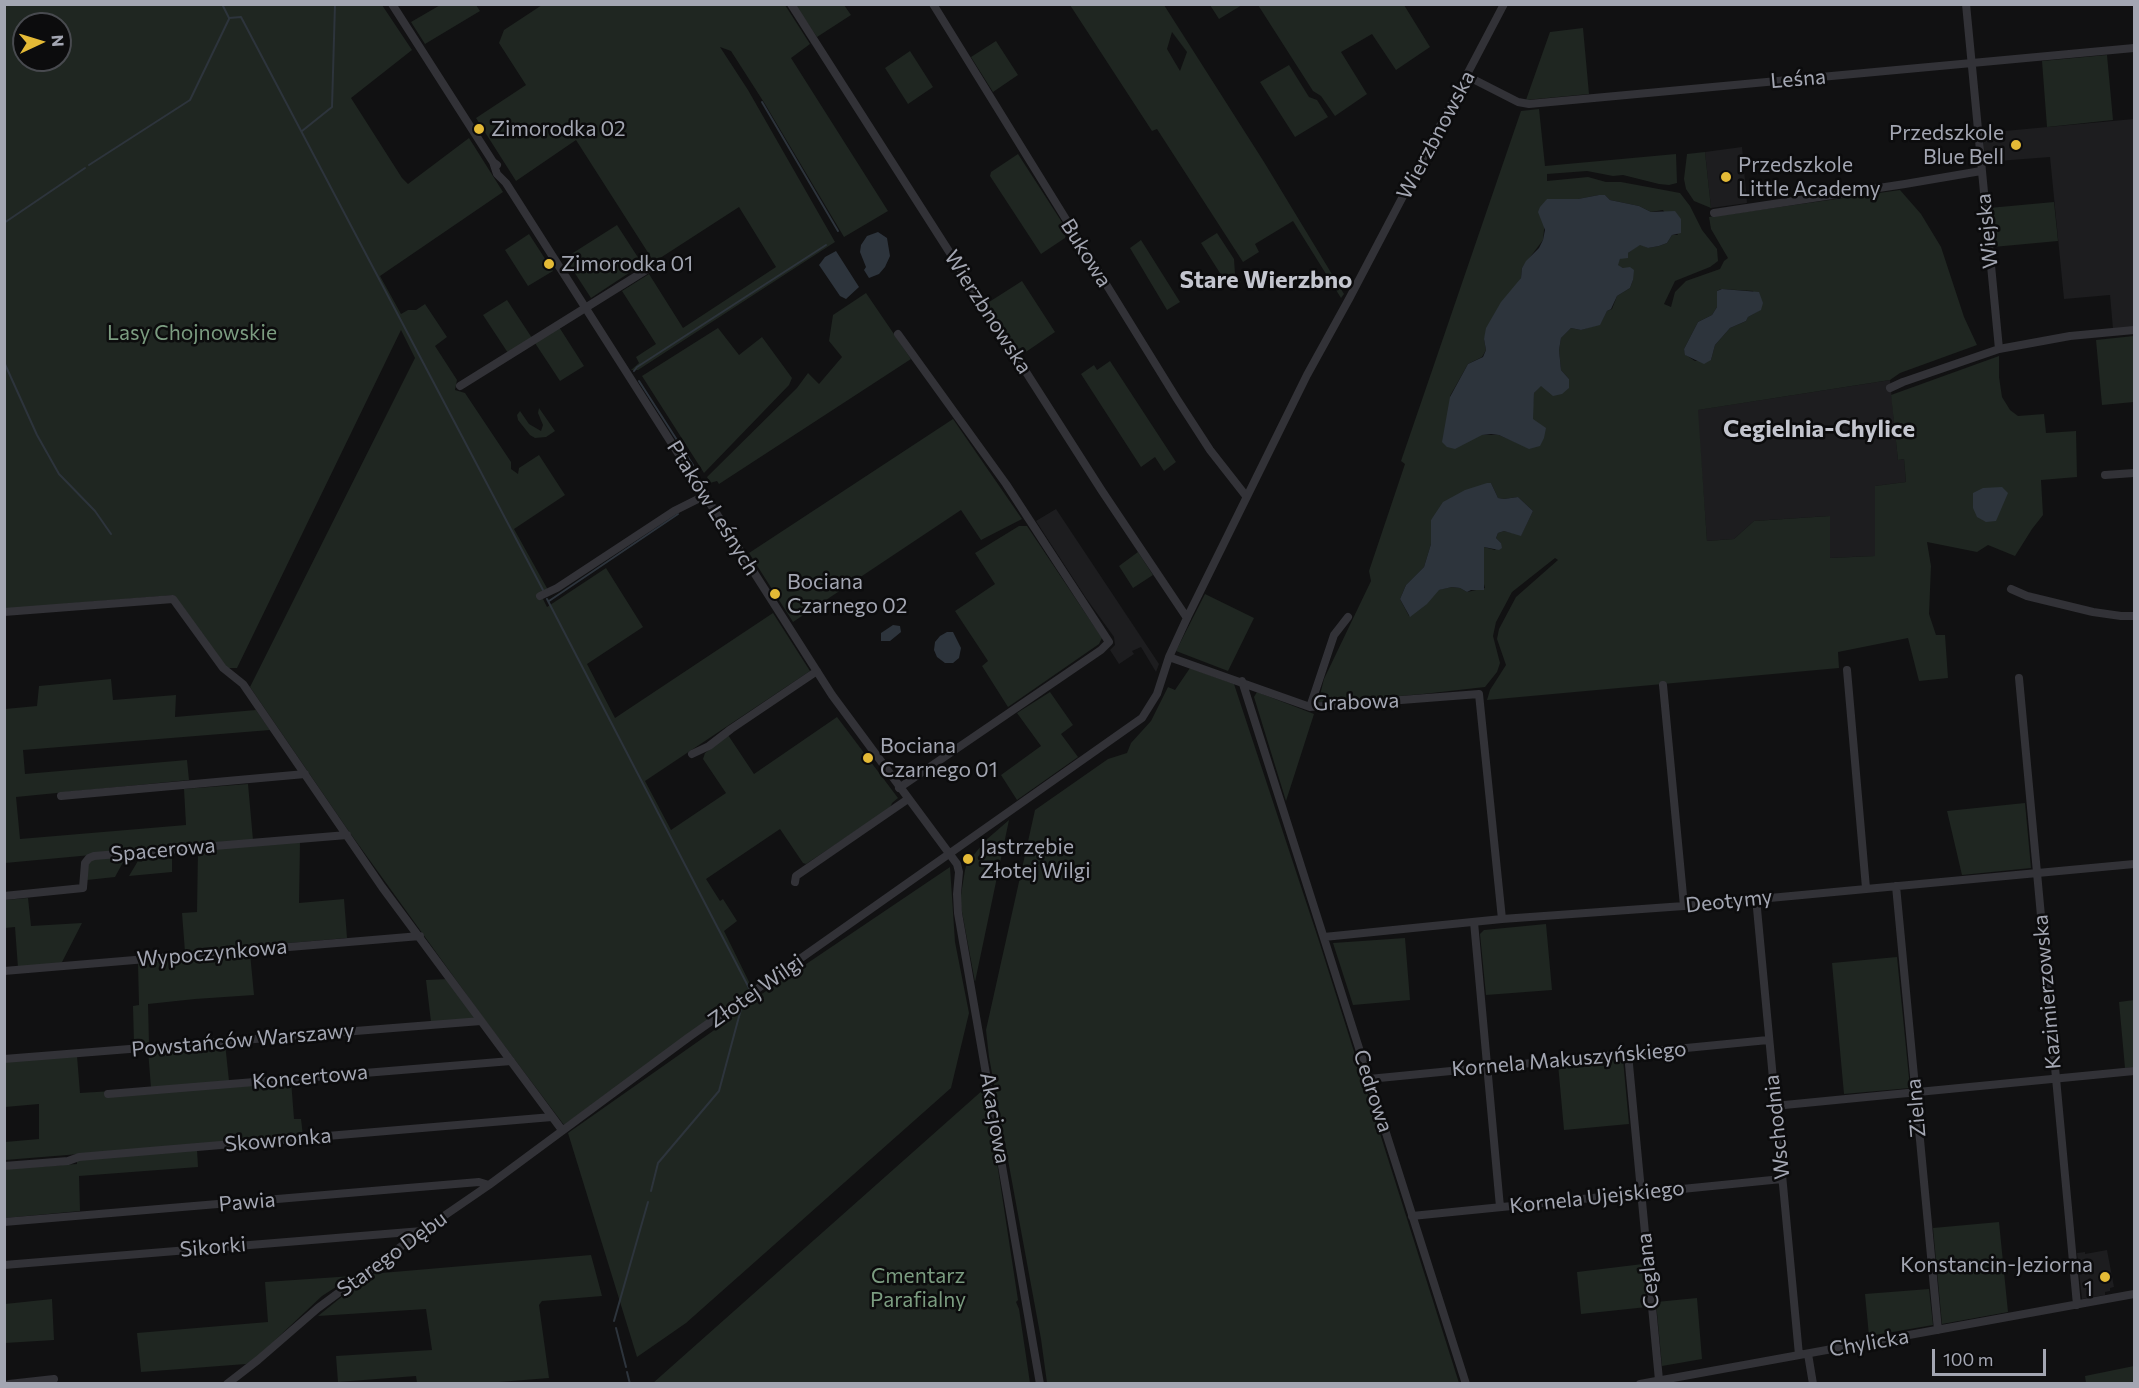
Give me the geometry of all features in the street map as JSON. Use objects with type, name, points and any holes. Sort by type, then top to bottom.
[{"type":"street","name":"Ptaków Leśnych","points":[[392,4],[493,162],[494,169],[506,183],[817,671],[899,788],[951,854]]},
{"type":"street","name":"Wierzbnowska","points":[[791,4],[1102,491],[1187,618]]},
{"type":"street","name":"Bukowa","points":[[933,4],[1177,399],[1210,450],[1246,496]]},
{"type":"street","name":"Wierzbnowska","points":[[951,854],[1142,718],[1157,694],[1169,657],[1187,618],[1307,375],[1504,4]]},
{"type":"street","name":"Wiejska","points":[[1966,4],[1999,349]]},
{"type":"street","name":"Leśna","points":[[1467,76],[1518,102],[1529,105],[2134,48]]},
{"type":"street","points":[[1714,213],[1981,171]]},
{"type":"street","points":[[460,386],[651,267]]},
{"type":"street","points":[[1890,388],[1999,349],[2070,336],[2134,330]]},
{"type":"street","points":[[898,334],[1006,484],[1109,642],[1101,650],[899,788]]},
{"type":"street","points":[[2105,476],[2134,473]]},
{"type":"street","points":[[540,596],[558,587],[674,512],[706,495]]},
{"type":"street","points":[[2011,589],[2027,596],[2093,612],[2134,616]]},
{"type":"street","points":[[4,612],[173,599],[223,668],[243,684],[382,887],[562,1130]]},
{"type":"street","points":[[1310,706],[1334,636],[1348,617]]},
{"type":"street","name":"Grabowa","points":[[1169,657],[1310,706],[1479,694],[1502,920]]},
{"type":"street","points":[[1847,670],[1866,888]]},
{"type":"street","points":[[692,754],[710,746],[731,729],[817,671]]},
{"type":"street","name":"Kazimierzowska","points":[[2019,678],[2077,1305]]},
{"type":"street","name":"Cedrowa","points":[[1242,681],[1466,1383]]},
{"type":"street","points":[[1663,685],[1684,906]]},
{"type":"street","points":[[62,796],[305,774]]},
{"type":"street","points":[[795,882],[796,876],[908,799]]},
{"type":"street","name":"Spacerowa","points":[[4,896],[83,888],[85,863],[94,856],[347,835]]},
{"type":"street","name":"Złotej Wilgi","points":[[562,1130],[689,1037],[951,854]]},
{"type":"street","name":"Akacjowa","points":[[951,854],[959,868],[958,913],[1040,1383]]},
{"type":"street","name":"Deotymy","points":[[1324,938],[1474,922],[1684,906],[2134,864]]},
{"type":"street","name":"Zielna","points":[[1896,886],[1938,1330]]},
{"type":"street","name":"Wschodnia","points":[[1756,898],[1782,1179],[1804,1354],[1813,1383]]},
{"type":"street","points":[[1474,922],[1500,1207]]},
{"type":"street","name":"Wypoczynkowa","points":[[4,971],[420,936]]},
{"type":"street","name":"Powstańców Warszawy","points":[[4,1059],[481,1021]]},
{"type":"street","name":"Kornela Makuszyńskiego","points":[[1369,1078],[1768,1040]]},
{"type":"street","name":"Ceglana","points":[[1628,1054],[1659,1380]]},
{"type":"street","name":"Koncertowa","points":[[108,1094],[511,1061]]},
{"type":"street","points":[[1774,1106],[2134,1071]]},
{"type":"street","name":"Skowronka","points":[[4,1166],[68,1161],[79,1157],[552,1117]]},
{"type":"street","name":"Starego Dębu","points":[[227,1383],[258,1360],[318,1308],[562,1130]]},
{"type":"street","name":"Kornela Ujejskiego","points":[[1412,1216],[1782,1179]]},
{"type":"street","name":"Pawia","points":[[4,1222],[479,1182],[489,1185]]},
{"type":"street","name":"Sikorki","points":[[4,1265],[422,1231]]},
{"type":"street","name":"Chylicka","points":[[1640,1383],[2134,1294]]},
{"type":"street","points":[[9,1383],[54,1379]]},
{"type":"shaded area","points":[[2134,119],[2134,327],[2113,329],[2110,295],[2064,299],[2050,157],[1985,162],[1983,133]]},
{"type":"shaded area","name":"Przedszkole Little Academy","points":[[1742,147],[1747,203],[1711,208],[1705,152]]},
{"type":"shaded area","points":[[1605,195],[1610,200],[1639,206],[1651,212],[1675,211],[1681,219],[1681,233],[1672,235],[1667,243],[1659,246],[1648,248],[1640,245],[1628,253],[1628,258],[1620,259],[1618,265],[1634,270],[1630,288],[1617,296],[1600,325],[1581,330],[1571,328],[1561,338],[1559,350],[1561,370],[1569,379],[1569,388],[1562,394],[1553,396],[1541,386],[1534,393],[1533,419],[1546,428],[1540,446],[1529,449],[1499,435],[1491,434],[1482,435],[1455,449],[1447,447],[1442,442],[1450,397],[1468,364],[1483,357],[1486,350],[1484,339],[1486,328],[1501,302],[1521,278],[1522,268],[1526,261],[1539,248],[1543,240],[1545,230],[1538,212],[1540,207],[1547,199],[1578,199]]},
{"type":"shaded area","points":[[878,232],[887,238],[890,256],[879,274],[869,278],[864,270],[866,267],[860,252],[861,245],[867,236]]},
{"type":"shaded area","points":[[836,251],[859,287],[846,299],[840,296],[819,265],[825,257]]},
{"type":"shaded area","points":[[1722,289],[1759,292],[1763,303],[1761,310],[1748,317],[1746,321],[1730,328],[1715,345],[1711,360],[1704,364],[1685,355],[1684,349],[1698,322],[1712,315],[1717,307],[1717,291]]},
{"type":"shaded area","points":[[1890,380],[1898,460],[1904,459],[1906,482],[1875,486],[1875,556],[1830,558],[1830,516],[1754,521],[1734,539],[1707,541],[1697,410]]},
{"type":"shaded area","points":[[1491,483],[1498,498],[1518,497],[1533,511],[1521,536],[1504,531],[1498,533],[1496,538],[1502,548],[1499,550],[1484,547],[1484,590],[1467,592],[1452,587],[1439,590],[1427,604],[1410,617],[1400,599],[1406,585],[1424,567],[1431,544],[1431,520],[1443,502],[1465,490]]},
{"type":"shaded area","points":[[2002,487],[2008,493],[1996,521],[1986,522],[1977,517],[1973,508],[1973,493],[1983,488]]},
{"type":"shaded area","points":[[1056,509],[1159,664],[1156,672],[1141,647],[1132,651],[1134,654],[1119,664],[1110,650],[1115,645],[1114,637],[1036,521]]},
{"type":"shaded area","points":[[893,625],[900,626],[901,632],[890,641],[881,641],[881,633]]},
{"type":"shaded area","points":[[947,632],[953,632],[961,648],[959,658],[953,663],[945,663],[937,657],[934,650],[935,642]]},
{"type":"shaded area","points":[[2107,1250],[2114,1287],[2105,1292],[2105,1295],[2082,1299],[2077,1253]]},
{"type":"green space","points":[[442,4],[476,5],[480,11],[425,44],[411,22]]},
{"type":"green space","name":"Lasy Chojnowskie","points":[[5,5],[382,5],[412,50],[351,98],[402,178],[408,184],[469,138],[503,192],[380,276],[401,314],[408,310],[416,310],[425,304],[447,337],[435,346],[457,380],[455,390],[465,393],[511,462],[511,469],[518,474],[519,468],[539,455],[565,495],[514,529],[548,590],[540,593],[547,607],[606,568],[643,627],[587,664],[615,718],[773,613],[810,671],[645,781],[671,830],[726,793],[703,759],[705,753],[728,735],[754,774],[837,717],[898,798],[890,808],[806,864],[803,863],[780,829],[706,879],[720,901],[723,899],[737,921],[724,931],[752,988],[564,1125],[350,833],[250,687],[415,358],[401,330],[237,668],[227,668],[174,595],[5,609]]},
{"type":"green space","points":[[542,5],[785,5],[810,44],[791,58],[888,211],[844,237],[731,51],[720,47],[748,90],[835,242],[638,370],[631,370],[639,363],[636,357],[656,344],[622,291],[649,274],[683,328],[776,267],[739,207],[654,262],[576,140],[516,181],[476,118],[526,85],[499,43],[504,30]]},
{"type":"green space","points":[[795,5],[844,5],[851,15],[817,37]]},
{"type":"green space","points":[[1070,5],[1164,5],[1264,162],[1344,294],[1341,298],[1293,221],[1255,244],[1259,252],[1243,262],[1157,129],[1152,131]],"holes":[[[1172,32],[1187,52],[1180,71],[1167,49]]]},
{"type":"green space","points":[[1210,5],[1242,5],[1219,19]]},
{"type":"green space","points":[[1258,5],[1404,5],[1430,47],[1396,70],[1372,34],[1341,52],[1367,94],[1335,116],[1321,96],[1313,91]]},
{"type":"green space","points":[[1583,28],[1589,94],[1526,100],[1550,32]]},
{"type":"green space","points":[[996,41],[1018,75],[993,92],[971,57]]},
{"type":"green space","points":[[910,51],[933,87],[908,104],[885,68]]},
{"type":"green space","points":[[2107,55],[2113,120],[2047,127],[2042,61]]},
{"type":"green space","points":[[1289,65],[1309,97],[1317,100],[1328,117],[1295,137],[1260,82]]},
{"type":"green space","points":[[1539,109],[1545,166],[1676,154],[1677,183],[1669,185],[1623,175],[1613,176],[1587,171],[1547,174],[1547,181],[1588,177],[1606,182],[1621,182],[1680,193],[1690,206],[1702,230],[1717,249],[1718,261],[1710,267],[1675,281],[1664,304],[1671,307],[1675,292],[1686,281],[1720,269],[1728,258],[1711,229],[1709,217],[1900,190],[1921,214],[1941,247],[1964,317],[1977,345],[1900,373],[1890,380],[1698,410],[1707,541],[1734,539],[1754,521],[1830,516],[1830,558],[1875,556],[1875,486],[1906,482],[1904,459],[1898,460],[1891,395],[1999,356],[2002,397],[2010,410],[2018,416],[2044,414],[2046,433],[2076,431],[2077,477],[2041,480],[2043,515],[2015,556],[1988,545],[1977,552],[1927,542],[1931,566],[1929,614],[1936,635],[1945,635],[1948,678],[1919,681],[1908,638],[1838,652],[1839,668],[1487,700],[1490,690],[1506,665],[1497,639],[1499,629],[1516,597],[1558,560],[1555,558],[1512,592],[1496,622],[1493,636],[1500,663],[1497,672],[1485,687],[1318,703],[1324,679],[1371,581],[1369,571],[1405,464],[1401,461],[1521,111]],"holes":[[[1605,195],[1610,200],[1639,206],[1651,212],[1663,210],[1678,235],[1672,235],[1667,243],[1659,246],[1648,248],[1640,244],[1620,259],[1617,265],[1623,268],[1633,280],[1630,288],[1617,296],[1612,309],[1607,311],[1600,324],[1581,330],[1571,328],[1561,338],[1559,350],[1561,370],[1569,379],[1545,388],[1541,385],[1534,393],[1529,448],[1499,435],[1482,435],[1450,396],[1468,364],[1482,357],[1486,350],[1484,339],[1521,278],[1522,268],[1543,240],[1547,199],[1578,199]],[[1721,289],[1753,291],[1760,310],[1748,317],[1746,321],[1730,328],[1715,345],[1711,360],[1695,361],[1686,355],[1684,349],[1698,322],[1712,315],[1717,307],[1717,291]],[[1491,483],[1498,498],[1518,497],[1533,511],[1521,535],[1504,531],[1498,533],[1496,538],[1501,543],[1495,550],[1484,547],[1483,580],[1485,588],[1467,592],[1452,587],[1438,590],[1426,604],[1409,616],[1400,599],[1406,585],[1424,567],[1431,544],[1431,520]]]},
{"type":"green space","points":[[1705,152],[1711,208],[1694,201],[1686,189],[1684,179],[1687,154]]},
{"type":"green space","points":[[1018,154],[1067,230],[1065,238],[1041,254],[990,176],[991,172]]},
{"type":"green space","points":[[2054,202],[2058,241],[1993,247],[1989,208]]},
{"type":"green space","points":[[617,225],[641,262],[638,267],[591,298],[565,258]]},
{"type":"green space","points":[[1217,233],[1234,259],[1235,274],[1241,282],[1230,289],[1201,243]]},
{"type":"green space","points":[[529,234],[553,271],[528,286],[505,250]]},
{"type":"green space","points":[[1141,240],[1180,302],[1167,310],[1130,248]]},
{"type":"green space","points":[[1022,281],[1055,332],[1020,356],[986,304]]},
{"type":"green space","points":[[866,293],[911,359],[719,484],[717,481],[710,483],[707,477],[797,388],[808,373],[819,384],[842,357],[829,341],[833,315]]},
{"type":"green space","points":[[507,300],[532,338],[508,353],[483,315]]},
{"type":"green space","points":[[559,327],[584,366],[560,381],[535,343]]},
{"type":"green space","points":[[718,328],[739,355],[762,337],[792,378],[789,385],[704,473],[642,376]]},
{"type":"green space","points":[[2134,336],[2134,402],[2102,405],[2096,340]]},
{"type":"green space","points":[[1110,361],[1176,462],[1164,471],[1155,457],[1141,467],[1081,374],[1094,365],[1097,370]]},
{"type":"green space","points":[[539,408],[555,431],[546,437],[535,438],[518,420],[517,415],[520,411],[529,424],[541,431],[543,425],[538,413]]},
{"type":"green space","points":[[953,419],[1022,519],[981,540],[961,510],[793,622],[749,553]]},
{"type":"green space","points":[[1019,526],[1027,526],[1102,638],[1099,644],[1008,707],[982,666],[988,661],[955,611],[995,584],[975,553]]},
{"type":"green space","points":[[1138,552],[1153,575],[1133,588],[1119,566]]},
{"type":"green space","points":[[1205,594],[1254,618],[1228,671],[1176,651]]},
{"type":"green space","points":[[1190,668],[1234,684],[1319,941],[1459,1383],[1047,1383],[986,1030],[1035,810],[1108,759],[1127,753],[1131,743],[1151,721],[1168,687],[1175,690]]},
{"type":"green space","points":[[111,679],[113,700],[176,695],[175,717],[256,710],[270,730],[23,750],[25,774],[187,760],[189,780],[16,797],[20,839],[186,825],[184,789],[248,784],[253,840],[5,863],[5,709],[37,706],[39,686]]},
{"type":"green space","points":[[1050,692],[1073,725],[1061,734],[1078,757],[1017,800],[1001,775],[1041,746],[1017,713]]},
{"type":"green space","points":[[1257,692],[1314,714],[1286,801],[1254,697]]},
{"type":"green space","points":[[2025,803],[2031,868],[1962,875],[1947,811]]},
{"type":"green space","points":[[1009,820],[975,982],[960,901],[965,870],[967,863],[986,840]]},
{"type":"green space","points":[[300,842],[299,903],[344,899],[347,938],[185,952],[182,913],[197,912],[198,849]]},
{"type":"green space","points":[[172,851],[172,872],[129,876],[142,854]]},
{"type":"green space","points":[[127,855],[115,877],[87,880],[87,864],[93,858]]},
{"type":"green space","points":[[950,867],[955,942],[969,1013],[951,1088],[686,1323],[637,1357],[568,1133],[730,1019],[738,1010]]},
{"type":"green space","points":[[28,898],[31,926],[82,923],[61,964],[18,968],[15,927],[5,928],[5,900]]},
{"type":"green space","points":[[1546,924],[1552,990],[1486,995],[1480,934],[1484,930]]},
{"type":"green space","points":[[1405,938],[1410,1000],[1353,1005],[1333,943]]},
{"type":"green space","points":[[250,953],[254,995],[148,1004],[149,1043],[134,1044],[133,1006],[139,1005],[138,963]]},
{"type":"green space","points":[[1897,957],[1910,1088],[1844,1094],[1832,963]]},
{"type":"green space","points":[[449,979],[478,1020],[431,1022],[426,980]]},
{"type":"green space","points":[[2134,1000],[2134,1067],[2125,1068],[2119,1002]]},
{"type":"green space","points":[[225,1043],[229,1081],[151,1088],[148,1050]]},
{"type":"green space","points":[[77,1056],[80,1093],[291,1080],[294,1119],[301,1119],[303,1136],[5,1160],[5,1142],[39,1139],[39,1104],[5,1107],[4,1062]]},
{"type":"green space","points":[[1623,1059],[1629,1124],[1564,1130],[1558,1064]]},
{"type":"green space","name":"Cmentarz Parafialny","points":[[984,1089],[1030,1383],[653,1383]]},
{"type":"green space","points":[[197,1149],[198,1167],[79,1176],[80,1211],[5,1218],[5,1169],[77,1164],[77,1160]]},
{"type":"green space","points":[[1999,1222],[2008,1312],[1942,1324],[1933,1228]]},
{"type":"green space","points":[[591,1255],[602,1296],[542,1301],[539,1305],[549,1378],[487,1383],[417,1383],[416,1376],[338,1382],[336,1356],[432,1350],[426,1309],[318,1316],[370,1274]]},
{"type":"green space","points":[[1643,1264],[1647,1307],[1581,1314],[1577,1272]]},
{"type":"green space","points":[[353,1276],[322,1296],[255,1359],[246,1364],[141,1372],[137,1333],[268,1322],[265,1282]]},
{"type":"green space","points":[[1929,1289],[1933,1325],[1869,1336],[1865,1294]]},
{"type":"green space","points":[[1697,1298],[1702,1359],[1662,1366],[1656,1302]]},
{"type":"green space","points":[[52,1299],[54,1340],[5,1343],[5,1304]]},
{"type":"green space","points":[[2134,1366],[2134,1383],[2086,1383],[2085,1376]]},
{"type":"waterway","points":[[222,4],[229,18],[241,17],[543,590]]},
{"type":"waterway","points":[[302,131],[332,107],[335,4]]},
{"type":"waterway","points":[[89,165],[190,100],[229,19]]},
{"type":"waterway","points":[[762,102],[838,231]]},
{"type":"waterway","points":[[4,223],[85,168]]},
{"type":"waterway","points":[[634,371],[826,245]]},
{"type":"waterway","points":[[4,362],[37,435],[59,474],[95,511],[111,534]]},
{"type":"waterway","points":[[639,381],[693,465]]},
{"type":"waterway","points":[[549,601],[678,514]]},
{"type":"waterway","points":[[547,599],[749,988]]},
{"type":"waterway","points":[[651,1191],[658,1163],[719,1091],[741,1009],[755,997]]},
{"type":"waterway","points":[[614,1321],[648,1202]]},
{"type":"waterway","points":[[616,1328],[626,1367]]},
{"type":"waterway","points":[[627,1372],[630,1384]]},
{"type":"place","name":"Zimorodka 02","points":[[479,129]]},
{"type":"place","name":"Przedszkole Blue Bell","points":[[2016,145]]},
{"type":"place","name":"Przedszkole Little Academy","points":[[1726,177]]},
{"type":"place","name":"Zimorodka 01","points":[[549,264]]},
{"type":"place","name":"Bociana Czarnego 02","points":[[775,594]]},
{"type":"place","name":"Bociana Czarnego 01","points":[[868,758]]},
{"type":"place","name":"Jastrzębie Złotej Wilgi","points":[[968,859]]},
{"type":"place","name":"Konstancin-Jeziorna 1","points":[[2105,1277]]},
{"type":"district","name":"Stare Wierzbno","points":[[1266,280]]},
{"type":"district","name":"Cegielnia-Chylice","points":[[1819,429]]}]
